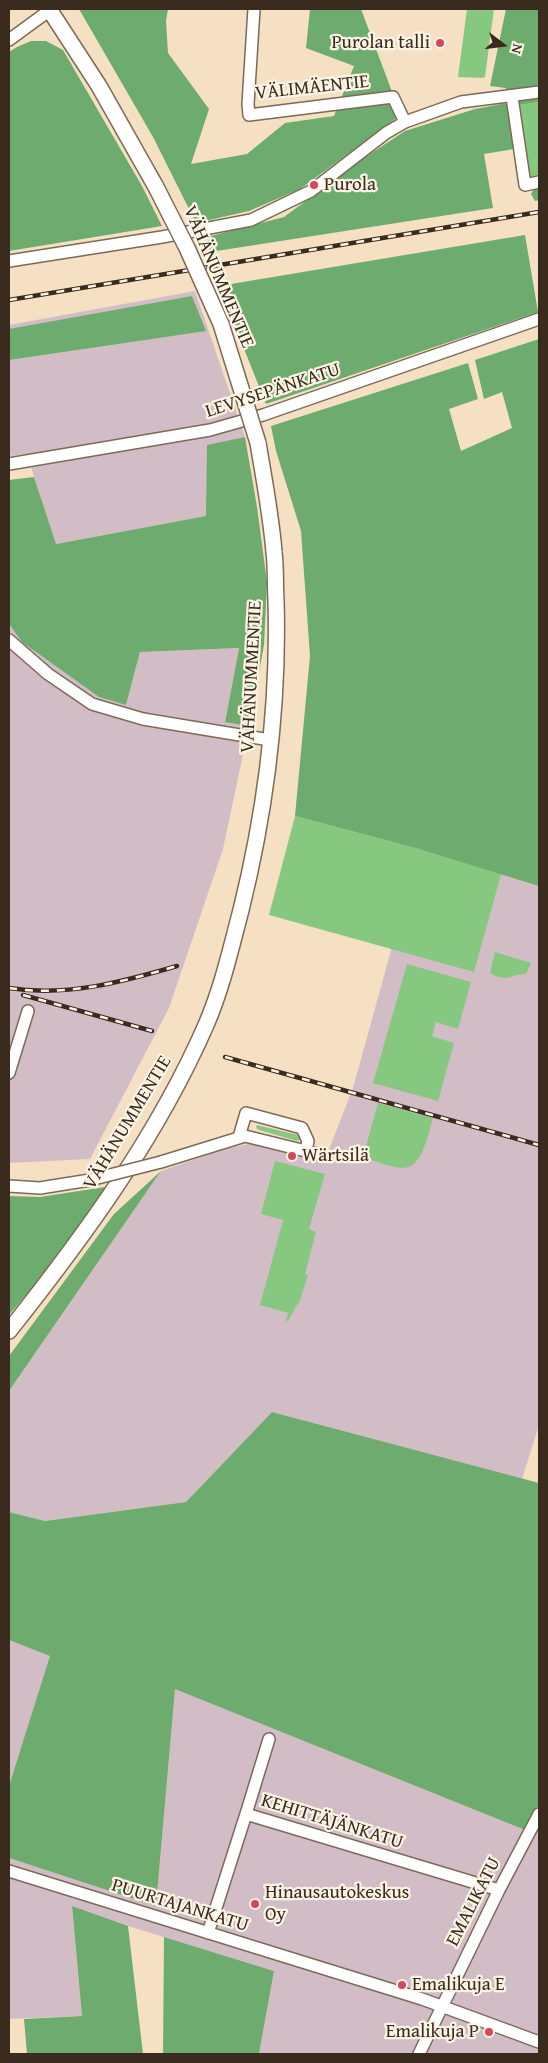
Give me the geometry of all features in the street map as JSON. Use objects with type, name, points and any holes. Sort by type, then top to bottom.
[{"type":"main road","name":"VÄHÄNUMMENTIE","points":[[9,1331],[71,1252],[137,1156],[168,1104],[207,1023],[231,950],[249,877],[270,740],[277,631],[275,553],[258,443],[221,324],[187,248],[156,187],[99,86],[50,10]]},
{"type":"street","name":"VÄLIMÄENTIE","points":[[254,9],[248,104],[249,115],[393,97],[405,122]]},
{"type":"street","points":[[9,40],[50,10]]},
{"type":"street","points":[[9,261],[162,237],[250,220],[310,191],[386,133],[405,122],[461,102],[512,97],[539,92]]},
{"type":"street","points":[[512,97],[525,185],[539,182]]},
{"type":"street","name":"LEVYSEPÄNKATU","points":[[9,464],[210,430],[263,415],[539,319]]},
{"type":"street","points":[[9,640],[48,674],[92,704],[142,719],[270,740]]},
{"type":"street","points":[[9,1072],[28,1011]]},
{"type":"street","points":[[239,1137],[246,1113],[302,1128],[308,1141],[306,1150]]},
{"type":"street","points":[[9,1186],[40,1188],[90,1180],[161,1162],[239,1137],[253,1137],[322,1155]]},
{"type":"street","points":[[246,1814],[268,1739]]},
{"type":"street","name":"KEHITTÄJÄNKATU","points":[[208,1933],[246,1814],[499,1890]]},
{"type":"street","name":"EMALIKATU","points":[[419,2054],[499,1890],[539,1814]]},
{"type":"street","name":"PUURTAJANKATU","points":[[9,1871],[442,2006],[539,2042]]},
{"type":"shaded area","points":[[195,291],[245,437],[207,446],[207,516],[55,544],[27,454],[9,456],[9,325]]},
{"type":"shaded area","points":[[9,624],[22,642],[126,705],[140,652],[239,648],[225,721],[249,726],[223,849],[169,1008],[90,1159],[9,1163]]},
{"type":"shaded area","points":[[419,849],[539,883],[539,1425],[522,1479],[272,1412],[186,1502],[45,1521],[9,1512],[9,1391],[161,1171],[225,1149],[276,1138],[328,1152],[353,1088]]},
{"type":"shaded area","points":[[9,1640],[51,1656],[9,1786]]},
{"type":"shaded area","points":[[175,1688],[525,1830],[539,1804],[539,2054],[259,2054],[274,1971],[72,1907],[82,2016],[9,2019],[9,1858],[156,1905]]},
{"type":"green space","points":[[79,9],[168,9],[166,21],[168,53],[209,109],[191,164],[247,154],[285,123],[334,116],[354,66],[306,48],[310,9],[361,9],[391,89],[398,117],[300,189],[249,211],[196,223],[153,137]]},
{"type":"green space","points":[[467,9],[494,9],[485,77],[482,78],[458,77]]},
{"type":"green space","points":[[506,9],[539,9],[539,102],[518,105],[527,178],[539,176],[539,200],[535,201],[531,194],[535,187],[526,183],[520,148],[484,154],[493,208],[210,252],[207,237],[284,217],[361,160],[405,131],[475,109],[507,103],[506,88],[490,86]]},
{"type":"green space","points":[[31,41],[46,41],[63,50],[142,186],[162,226],[9,251],[9,52]]},
{"type":"green space","points":[[539,102],[539,176],[527,178],[517,105]]},
{"type":"green space","points":[[525,235],[538,312],[266,404],[219,286]]},
{"type":"green space","points":[[192,296],[206,331],[9,360],[9,329]]},
{"type":"green space","points":[[539,339],[539,886],[419,849],[295,816],[310,656],[301,531],[276,451],[271,426],[468,363],[478,399],[449,409],[461,451],[512,428],[502,392],[484,399],[475,360]]},
{"type":"green space","points":[[245,437],[267,582],[264,645],[249,726],[225,722],[239,648],[140,652],[126,705],[99,697],[22,642],[9,624],[9,480],[34,477],[56,544],[206,516],[207,445]]},
{"type":"green space","points":[[295,816],[502,871],[474,972],[269,915]]},
{"type":"green space","points":[[495,952],[531,963],[526,974],[501,978],[490,973]]},
{"type":"green space","points":[[407,964],[471,982],[458,1029],[436,1022],[432,1036],[454,1043],[438,1101],[373,1083]]},
{"type":"green space","points":[[378,1103],[433,1118],[427,1141],[420,1157],[409,1167],[402,1168],[382,1164],[363,1157]]},
{"type":"green space","points":[[257,1125],[298,1135],[300,1140],[297,1141],[259,1130],[256,1128]]},
{"type":"green space","points":[[275,1161],[325,1174],[309,1229],[316,1232],[305,1274],[308,1275],[300,1300],[288,1321],[286,1321],[288,1313],[260,1305],[283,1220],[261,1214]]},
{"type":"green space","points":[[161,1171],[9,1391],[9,1356],[114,1214]]},
{"type":"green space","points":[[105,1187],[64,1250],[9,1315],[9,1196],[40,1197]]},
{"type":"green space","points":[[272,1412],[539,1483],[539,1804],[525,1830],[175,1689],[156,1906],[9,1858],[9,1786],[50,1656],[9,1640],[9,1512],[45,1521],[186,1502]]},
{"type":"green space","points":[[72,1906],[128,1926],[143,2054],[27,2054],[24,2019],[82,2016]]},
{"type":"green space","points":[[164,1937],[274,1971],[259,2054],[163,2054]]},
{"type":"railway","points":[[9,300],[539,212]]},
{"type":"railway","points":[[9,988],[52,991],[73,989],[115,982],[177,966]]},
{"type":"railway","points":[[23,995],[152,1031]]},
{"type":"railway","points":[[225,1057],[539,1145]]},
{"type":"place","name":"Purolan talli","points":[[440,43]]},
{"type":"place","name":"Purola","points":[[314,185]]},
{"type":"place","name":"Wärtsilä","points":[[292,1156]]},
{"type":"place","name":"Hinausautokeskus Oy","points":[[255,1904]]},
{"type":"place","name":"Emalikuja E","points":[[402,1985]]},
{"type":"place","name":"Emalikuja P","points":[[489,2032]]}]
